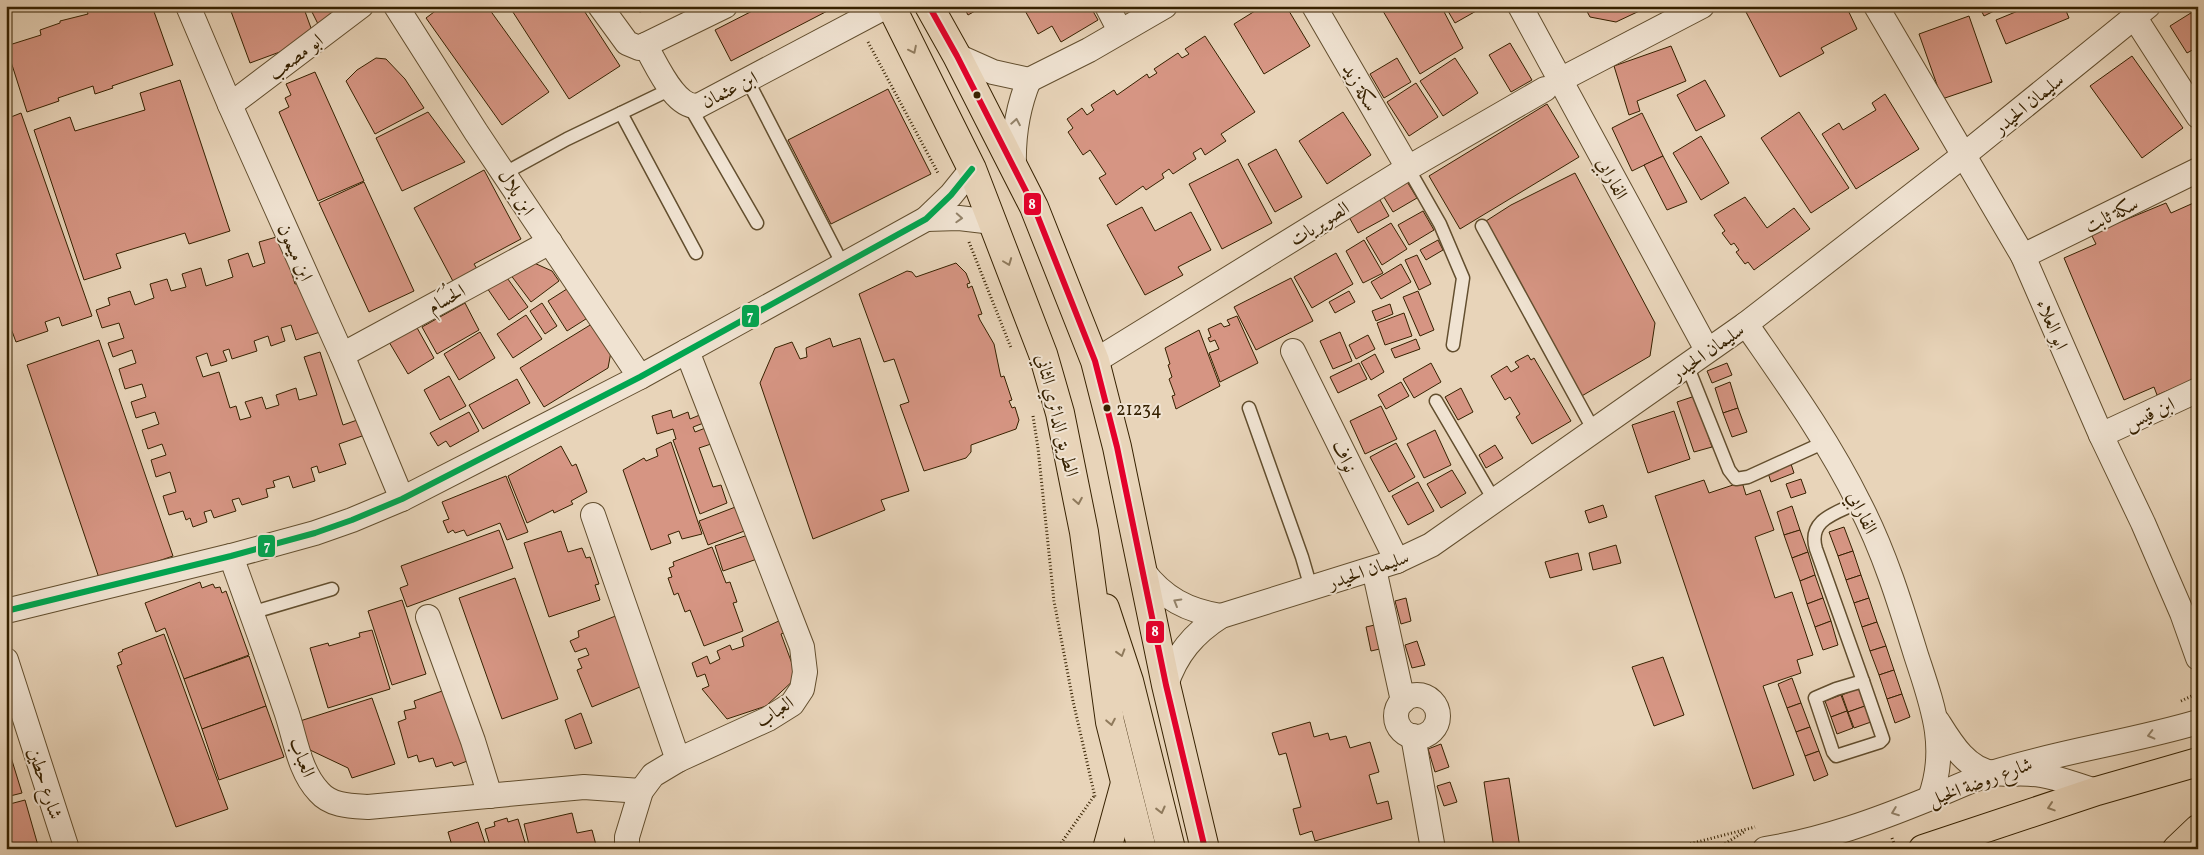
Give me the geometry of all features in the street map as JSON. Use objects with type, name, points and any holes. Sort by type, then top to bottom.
[{"type":"main road","name":"الطريق الدائري الثاني","points":[[891,6],[972,169],[1044,354],[1076,489],[1110,722],[1142,849]]},
{"type":"main road","points":[[929,6],[957,56],[1034,207],[1095,362],[1117,447],[1166,685],[1205,849]]},
{"type":"main road","points":[[1090,575],[1105,610],[1129,681],[1171,849]]},
{"type":"main road","points":[[1924,849],[2097,791],[2198,762]]},
{"type":"main road","points":[[1108,849],[1125,783]]},
{"type":"main road","points":[[2178,849],[2198,829]]},
{"type":"main road","points":[[2178,849],[2198,843]]},
{"type":"street","name":"ابن ميمون","points":[[188,6],[230,105],[342,355],[402,498]]},
{"type":"street","name":"ابو مصعب","points":[[230,105],[361,6]]},
{"type":"street","name":"ابن بلال","points":[[396,6],[640,377]]},
{"type":"street","points":[[600,6],[627,44],[638,48],[725,6]]},
{"type":"street","name":"ابن عثمان","points":[[645,45],[671,89],[682,102],[690,107],[698,106],[886,6]]},
{"type":"street","points":[[1107,6],[1120,31]]},
{"type":"street","points":[[1014,166],[1013,143],[1016,121],[1021,98],[1030,80],[1165,6]]},
{"type":"street","name":"سكة زيد","points":[[1314,6],[1408,168]]},
{"type":"street","name":"الفارابي","points":[[1520,6],[1553,84],[1707,350]]},
{"type":"street","name":"الصويريات","points":[[1095,362],[1408,168],[1553,84],[1702,6]]},
{"type":"street","name":"ابو العلاء","points":[[1876,6],[2023,256],[2101,436],[2143,523],[2178,604],[2198,658]]},
{"type":"street","points":[[2142,12],[2198,116]]},
{"type":"street","name":"سليمان الحيدر","points":[[1166,685],[1177,657],[1186,644],[1208,624],[1221,616],[1374,569],[1397,561],[1431,544],[1593,429],[1746,324],[1964,155],[2142,12]]},
{"type":"street","points":[[957,56],[994,72],[1030,80]]},
{"type":"street","points":[[6,611],[231,556],[315,533],[352,520],[402,498],[640,377],[926,219],[951,195],[972,169]]},
{"type":"street","name":"سكة ثابت","points":[[2023,256],[2196,177]]},
{"type":"street","points":[[926,219],[960,218],[993,222]]},
{"type":"street","name":"الحُسَام","points":[[342,355],[550,242]]},
{"type":"street","name":"الفارابي","points":[[1746,324],[1825,442],[1874,532],[1898,598],[1937,721],[1954,747],[1964,758],[1992,773]]},
{"type":"street","name":"العباب","points":[[231,556],[286,709],[302,763],[320,794],[343,806],[368,807],[584,787],[641,791],[653,775],[678,760],[768,719],[792,704],[802,690],[806,672],[802,647],[687,351]]},
{"type":"street","name":"نواف","points":[[1294,351],[1397,561]]},
{"type":"street","name":"ابن قيس","points":[[2101,436],[2198,390]]},
{"type":"street","points":[[592,516],[678,760]]},
{"type":"street","points":[[1374,569],[1402,701]]},
{"type":"street","points":[[1143,571],[1164,594],[1177,602],[1190,609],[1221,616]]},
{"type":"street","points":[[428,617],[473,741],[490,796]]},
{"type":"street","name":"شارع حطين","points":[[6,660],[67,849]]},
{"type":"street","points":[[1412,696],[1423,696],[1430,700],[1436,708],[1437,722],[1433,729],[1424,736],[1412,736],[1403,731],[1397,722],[1397,711],[1402,701],[1412,696]]},
{"type":"street","points":[[2190,724],[2198,703]]},
{"type":"street","name":"الفارابي","points":[[1930,798],[1935,785],[1938,761],[1937,721]]},
{"type":"street","name":"شارع روضة الخيل","points":[[1765,849],[1790,845],[1859,826],[1992,773],[2030,762],[2190,724]]},
{"type":"street","points":[[1412,736],[1433,849]]},
{"type":"street","points":[[1992,773],[2017,772],[2041,775],[2097,791]]},
{"type":"street","points":[[627,849],[627,837],[641,791]]},
{"type":"lane","points":[[748,81],[843,264]]},
{"type":"lane","points":[[505,173],[567,138],[671,89]]},
{"type":"lane","points":[[690,107],[757,223]]},
{"type":"lane","points":[[621,113],[696,253]]},
{"type":"lane","points":[[1408,168],[1440,224],[1463,278],[1454,345]]},
{"type":"lane","points":[[1482,226],[1593,429]]},
{"type":"lane","points":[[1687,365],[1729,470],[1736,479],[1748,477],[1825,442]]},
{"type":"lane","points":[[1436,401],[1494,500]]},
{"type":"lane","points":[[1249,408],[1302,557],[1311,588]]},
{"type":"lane","points":[[1859,502],[1820,522],[1815,528],[1813,535],[1816,549],[1863,681],[1883,738],[1880,742],[1836,756],[1815,698],[1863,681]]},
{"type":"lane","points":[[251,613],[332,589]]},
{"type":"path","points":[[857,22],[951,195]]},
{"type":"path","points":[[960,218],[1012,351]]},
{"type":"path","points":[[1032,414],[1038,448],[1054,601],[1073,701],[1095,795],[1095,805]]},
{"type":"path","points":[[1058,849],[1095,795]]},
{"type":"path","points":[[1670,849],[1758,826]]},
{"type":"path","points":[[1716,849],[1749,829]]},
{"type":"building","points":[[91,6],[152,6],[173,65],[112,86],[113,88],[95,94],[93,86],[58,98],[59,101],[27,112],[6,46],[41,35],[40,30],[60,23],[60,21],[88,14],[86,8]]},
{"type":"building","points":[[229,6],[303,6],[315,39],[250,63]]},
{"type":"building","points":[[309,6],[343,6],[321,30]]},
{"type":"building","points":[[442,6],[487,6],[549,92],[502,125],[426,18]]},
{"type":"building","points":[[509,6],[581,6],[620,66],[569,99]]},
{"type":"building","points":[[629,6],[659,6],[640,12]]},
{"type":"building","points":[[762,6],[837,6],[731,61],[715,30]]},
{"type":"building","points":[[963,6],[984,6],[968,15]]},
{"type":"building","points":[[1090,6],[1098,20],[1061,42],[1052,26],[1038,34],[1023,7]]},
{"type":"building","points":[[1263,6],[1286,6],[1310,46],[1264,74],[1234,24]]},
{"type":"building","points":[[1380,6],[1441,6],[1463,48],[1420,74]]},
{"type":"building","points":[[1445,6],[1485,6],[1455,23]]},
{"type":"building","points":[[1584,6],[1650,6],[1616,22],[1590,17]]},
{"type":"building","points":[[1757,6],[1846,6],[1857,29],[1821,48],[1824,53],[1780,77],[1746,12]]},
{"type":"building","points":[[1979,6],[2004,6],[1984,16]]},
{"type":"building","points":[[2030,6],[2064,6],[2069,18],[2006,44],[1996,20]]},
{"type":"building","points":[[2191,6],[2198,6],[2198,47],[2187,53],[2170,26],[2194,11]]},
{"type":"building","points":[[1969,16],[1992,82],[1942,99],[1919,34]]},
{"type":"building","points":[[1205,36],[1255,112],[1221,134],[1226,141],[1205,155],[1201,148],[1193,153],[1196,159],[1173,174],[1169,169],[1162,174],[1164,178],[1146,190],[1143,186],[1116,205],[1099,178],[1106,174],[1090,150],[1083,155],[1068,132],[1073,128],[1067,119],[1082,108],[1087,115],[1094,110],[1091,105],[1114,90],[1117,95],[1147,74],[1149,78],[1157,73],[1154,69],[1178,53],[1182,58],[1189,54],[1185,49]]},
{"type":"building","points":[[1510,43],[1532,80],[1511,92],[1489,55]]},
{"type":"building","points":[[1671,46],[1686,81],[1637,101],[1640,111],[1629,115],[1614,66]]},
{"type":"building","points":[[2132,56],[2183,128],[2142,158],[2090,86]]},
{"type":"building","points":[[376,58],[386,59],[405,79],[424,108],[375,134],[346,81],[357,70]]},
{"type":"building","points":[[1397,58],[1411,82],[1384,98],[1370,74]]},
{"type":"building","points":[[1455,58],[1478,93],[1443,116],[1420,81]]},
{"type":"building","points":[[315,72],[364,181],[318,201],[279,112],[289,107],[285,98],[291,95],[286,84]]},
{"type":"building","points":[[180,80],[230,231],[189,244],[185,233],[116,254],[121,268],[84,280],[34,130],[70,117],[75,131],[145,110],[140,93]]},
{"type":"building","points":[[1705,80],[1725,116],[1696,131],[1677,95]]},
{"type":"building","points":[[1416,83],[1438,117],[1409,136],[1387,102]]},
{"type":"building","points":[[888,89],[931,174],[831,224],[788,140]]},
{"type":"building","points":[[1885,94],[1919,149],[1856,189],[1822,134],[1839,123],[1843,130],[1876,110],[1872,103]]},
{"type":"building","points":[[1547,104],[1579,157],[1460,229],[1429,176]]},
{"type":"building","points":[[428,112],[465,162],[402,191],[376,138]]},
{"type":"building","points":[[1343,112],[1371,155],[1327,184],[1299,141]]},
{"type":"building","points":[[1799,112],[1849,188],[1811,213],[1761,138]]},
{"type":"building","points":[[21,113],[92,316],[62,326],[59,317],[45,322],[48,331],[16,342],[6,315],[6,119]]},
{"type":"building","points":[[1642,113],[1663,156],[1632,171],[1612,128]]},
{"type":"building","points":[[1701,136],[1729,183],[1701,200],[1673,153]]},
{"type":"building","points":[[1276,149],[1302,197],[1275,212],[1248,164]]},
{"type":"building","points":[[1663,156],[1687,202],[1667,210],[1644,165]]},
{"type":"building","points":[[1238,159],[1272,223],[1222,249],[1189,184]]},
{"type":"building","points":[[484,170],[521,239],[474,264],[479,272],[455,285],[414,208]]},
{"type":"building","points":[[1575,173],[1655,323],[1650,356],[1580,397],[1486,221],[1511,205]]},
{"type":"building","points":[[1406,180],[1417,198],[1393,212],[1382,194]]},
{"type":"building","points":[[364,182],[414,291],[369,312],[319,203]]},
{"type":"building","points":[[1376,193],[1389,216],[1358,233],[1345,210]]},
{"type":"building","points":[[1745,197],[1767,228],[1794,208],[1810,229],[1754,270],[1748,262],[1745,264],[1736,252],[1739,250],[1734,243],[1731,245],[1722,233],[1725,231],[1714,215]]},
{"type":"building","points":[[2198,201],[2198,378],[2157,395],[2154,387],[2124,400],[2064,258],[2096,244],[2091,234],[2166,203],[2171,213]]},
{"type":"building","points":[[1142,207],[1155,231],[1191,212],[1211,250],[1178,267],[1183,275],[1145,295],[1107,225]]},
{"type":"building","points":[[1423,211],[1434,230],[1409,245],[1398,225]]},
{"type":"building","points":[[1391,223],[1407,249],[1382,265],[1366,238]]},
{"type":"building","points":[[280,236],[295,284],[304,282],[320,332],[296,340],[291,325],[281,328],[285,341],[271,346],[268,336],[254,341],[257,351],[232,359],[229,349],[223,351],[227,361],[211,366],[207,353],[196,357],[203,377],[219,372],[230,408],[236,406],[240,420],[251,417],[245,402],[262,397],[266,409],[279,405],[276,395],[296,388],[299,400],[317,395],[304,357],[320,352],[343,425],[360,419],[365,435],[339,444],[346,464],[319,473],[317,466],[311,468],[315,481],[293,488],[289,476],[273,481],[275,487],[266,489],[268,497],[242,505],[239,498],[232,500],[236,511],[214,518],[211,510],[204,512],[207,522],[193,527],[190,518],[186,520],[183,511],[169,515],[163,496],[176,492],[170,472],[156,477],[151,460],[166,455],[162,444],[148,449],[142,430],[159,424],[155,412],[136,418],[131,402],[146,397],[142,384],[125,389],[119,369],[136,363],[132,350],[113,357],[108,343],[124,338],[119,323],[102,328],[96,310],[110,305],[108,298],[130,291],[135,305],[154,298],[150,284],[167,279],[171,291],[186,287],[182,274],[201,268],[206,286],[233,277],[228,260],[248,253],[253,267],[265,263],[259,242]]},
{"type":"building","points":[[1364,240],[1383,273],[1363,283],[1346,251]]},
{"type":"building","points":[[1438,240],[1443,250],[1426,260],[1420,250]]},
{"type":"building","points":[[1336,253],[1353,284],[1312,308],[1294,277]]},
{"type":"building","points":[[1417,255],[1431,284],[1419,290],[1405,260]]},
{"type":"building","points":[[523,258],[552,271],[559,281],[531,302],[507,270]]},
{"type":"building","points":[[956,263],[966,273],[970,283],[967,284],[968,288],[972,286],[982,314],[978,315],[994,344],[1001,377],[1004,376],[1012,400],[1009,401],[1012,408],[1015,407],[1019,420],[1016,429],[971,445],[971,452],[966,458],[924,471],[900,405],[909,402],[894,359],[884,362],[859,294],[907,271],[912,272],[916,277]]},
{"type":"building","points":[[1401,264],[1411,282],[1381,299],[1371,282]]},
{"type":"building","points":[[505,275],[528,307],[509,320],[487,288]]},
{"type":"building","points":[[1291,278],[1313,321],[1256,350],[1234,307]]},
{"type":"building","points":[[570,287],[589,317],[567,331],[548,301]]},
{"type":"building","points":[[1349,291],[1355,302],[1335,313],[1329,302]]},
{"type":"building","points":[[1418,291],[1434,330],[1420,336],[1403,297]]},
{"type":"building","points":[[465,303],[479,330],[437,354],[422,327]]},
{"type":"building","points":[[542,303],[557,326],[545,334],[530,311]]},
{"type":"building","points":[[1390,304],[1393,314],[1376,321],[1372,311]]},
{"type":"building","points":[[1404,313],[1412,336],[1385,345],[1377,323]]},
{"type":"building","points":[[526,315],[542,339],[513,358],[497,334]]},
{"type":"building","points":[[1237,316],[1258,363],[1220,382],[1209,353],[1219,349],[1215,340],[1210,342],[1208,338],[1211,337],[1208,329],[1221,323],[1224,327],[1230,325],[1227,320]]},
{"type":"building","points":[[600,319],[613,341],[608,368],[544,407],[520,368]]},
{"type":"building","points":[[416,326],[434,358],[408,374],[389,342]]},
{"type":"building","points":[[1199,330],[1220,386],[1176,409],[1172,396],[1175,395],[1169,379],[1172,377],[1168,365],[1170,364],[1165,348]]},
{"type":"building","points":[[480,332],[495,358],[459,380],[444,354]]},
{"type":"building","points":[[1340,332],[1352,361],[1333,369],[1320,341]]},
{"type":"building","points":[[1368,335],[1375,349],[1356,359],[1349,345]]},
{"type":"building","points":[[830,338],[833,347],[860,338],[909,491],[881,500],[885,510],[813,539],[760,383],[775,348],[792,342],[800,359],[807,357],[806,348]]},
{"type":"building","points":[[1416,339],[1420,349],[1395,358],[1391,349]]},
{"type":"building","points":[[99,340],[173,556],[100,581],[27,365]]},
{"type":"building","points":[[1375,354],[1384,372],[1371,380],[1361,362]]},
{"type":"building","points":[[1528,355],[1531,360],[1534,358],[1571,421],[1532,444],[1516,417],[1520,414],[1510,397],[1505,400],[1491,376],[1507,366],[1511,372],[1519,367],[1515,362]]},
{"type":"building","points":[[1359,363],[1367,379],[1338,393],[1330,377]]},
{"type":"building","points":[[1431,363],[1441,382],[1414,398],[1403,379]]},
{"type":"building","points":[[1727,363],[1732,375],[1712,383],[1707,371]]},
{"type":"building","points":[[449,376],[466,406],[440,420],[424,390]]},
{"type":"building","points":[[517,379],[530,403],[483,429],[469,405]]},
{"type":"building","points":[[1401,382],[1409,396],[1386,409],[1378,395]]},
{"type":"building","points":[[1730,382],[1738,408],[1723,413],[1715,388]]},
{"type":"building","points":[[1461,388],[1473,412],[1458,420],[1445,397]]},
{"type":"building","points":[[1695,396],[1712,447],[1694,452],[1677,402]]},
{"type":"building","points":[[1381,406],[1397,439],[1365,454],[1350,421]]},
{"type":"building","points":[[1738,408],[1747,432],[1732,437],[1723,413]]},
{"type":"building","points":[[671,410],[673,418],[688,412],[690,419],[707,412],[709,421],[693,427],[695,432],[708,427],[714,443],[699,448],[713,487],[721,485],[727,503],[700,514],[673,440],[676,439],[673,429],[657,434],[652,416]]},
{"type":"building","points":[[1674,411],[1690,459],[1648,473],[1632,425]]},
{"type":"building","points":[[469,412],[479,431],[450,447],[446,441],[438,446],[430,433]]},
{"type":"building","points":[[1435,430],[1451,465],[1424,478],[1407,444]]},
{"type":"building","points":[[671,442],[702,534],[682,539],[679,531],[668,535],[671,543],[651,550],[623,470],[644,458],[646,461],[658,456],[656,449]]},
{"type":"building","points":[[1396,443],[1415,477],[1389,492],[1370,457]]},
{"type":"building","points":[[1495,445],[1503,458],[1486,468],[1479,455]]},
{"type":"building","points":[[561,446],[572,466],[576,464],[587,492],[571,501],[573,504],[554,513],[553,510],[527,523],[508,476]]},
{"type":"building","points":[[1790,461],[1794,473],[1771,482],[1767,470]]},
{"type":"building","points":[[1452,470],[1466,493],[1441,508],[1427,484]]},
{"type":"building","points":[[506,476],[528,532],[507,540],[500,523],[467,536],[464,530],[455,533],[453,530],[448,533],[443,521],[449,519],[442,502]]},
{"type":"building","points":[[1801,479],[1806,493],[1791,498],[1786,484]]},
{"type":"building","points":[[1704,480],[1709,493],[1742,482],[1746,495],[1760,490],[1774,530],[1755,537],[1775,598],[1792,592],[1813,655],[1797,660],[1801,673],[1763,686],[1794,775],[1753,789],[1655,496]]},
{"type":"building","points":[[1418,482],[1434,511],[1408,525],[1392,496]]},
{"type":"building","points":[[1603,505],[1607,517],[1589,523],[1585,511]]},
{"type":"building","points":[[738,506],[747,530],[708,545],[699,521]]},
{"type":"building","points":[[1792,506],[1800,530],[1784,535],[1777,512]]},
{"type":"building","points":[[1844,527],[1853,551],[1838,556],[1829,532]]},
{"type":"building","points":[[499,530],[513,568],[407,607],[400,588],[408,585],[401,566]]},
{"type":"building","points":[[1800,530],[1808,552],[1792,558],[1784,535]]},
{"type":"building","points":[[561,531],[568,552],[582,548],[586,558],[590,557],[599,584],[595,585],[600,600],[549,617],[524,543]]},
{"type":"building","points":[[748,535],[757,559],[723,571],[715,546]]},
{"type":"building","points":[[1616,545],[1621,563],[1593,570],[1589,553]]},
{"type":"building","points":[[712,547],[726,583],[730,582],[737,602],[733,603],[743,631],[704,646],[690,610],[685,612],[678,593],[674,595],[668,578],[672,577],[669,568],[674,566],[673,562]]},
{"type":"building","points":[[1853,551],[1861,575],[1846,580],[1838,556]]},
{"type":"building","points":[[1808,552],[1815,575],[1800,581],[1792,558]]},
{"type":"building","points":[[1578,553],[1582,570],[1550,578],[1545,562]]},
{"type":"building","points":[[1815,575],[1823,598],[1807,604],[1800,581]]},
{"type":"building","points":[[1861,575],[1869,598],[1854,603],[1846,580]]},
{"type":"building","points":[[515,578],[558,699],[502,719],[459,598]]},
{"type":"building","points":[[200,582],[202,588],[213,584],[215,588],[220,587],[222,593],[226,591],[249,655],[184,679],[165,628],[156,632],[145,603]]},
{"type":"building","points":[[1406,598],[1411,621],[1401,624],[1395,601]]},
{"type":"building","points":[[1823,598],[1831,621],[1815,627],[1807,604]]},
{"type":"building","points":[[1869,598],[1877,622],[1862,627],[1854,603]]},
{"type":"building","points":[[402,600],[426,674],[392,685],[368,611]]},
{"type":"building","points":[[618,615],[647,684],[592,707],[577,670],[582,668],[578,659],[589,655],[586,648],[575,652],[570,641],[579,637],[578,631]]},
{"type":"building","points":[[781,620],[786,632],[781,634],[797,677],[766,706],[727,719],[702,689],[709,686],[705,674],[697,677],[692,663],[707,656],[710,664],[720,659],[717,651],[730,645],[732,650],[744,646],[742,638]]},
{"type":"building","points":[[1831,621],[1838,645],[1823,650],[1815,627]]},
{"type":"building","points":[[1877,622],[1886,646],[1870,651],[1862,627]]},
{"type":"building","points":[[1379,624],[1384,648],[1371,651],[1366,627]]},
{"type":"building","points":[[372,630],[390,689],[328,708],[310,648],[328,643],[329,646],[360,637],[359,633]]},
{"type":"building","points":[[164,634],[228,809],[176,827],[117,666],[122,664],[118,653],[122,650]]},
{"type":"building","points":[[1417,641],[1425,665],[1412,668],[1405,645]]},
{"type":"building","points":[[1886,646],[1894,670],[1879,675],[1870,651]]},
{"type":"building","points":[[249,656],[266,706],[202,729],[184,679]]},
{"type":"building","points":[[1663,657],[1684,715],[1654,726],[1632,667]]},
{"type":"building","points":[[1894,670],[1902,694],[1887,699],[1879,675]]},
{"type":"building","points":[[1792,678],[1801,703],[1787,708],[1778,684]]},
{"type":"building","points":[[1859,688],[1865,706],[1848,712],[1842,695]]},
{"type":"building","points":[[445,690],[470,760],[454,766],[452,762],[436,767],[433,758],[419,762],[417,755],[408,758],[398,722],[406,719],[404,711],[416,708],[414,701]]},
{"type":"building","points":[[1902,694],[1910,717],[1895,723],[1887,699]]},
{"type":"building","points":[[1841,695],[1847,711],[1831,717],[1825,701]]},
{"type":"building","points":[[372,698],[395,764],[352,778],[348,768],[310,750],[300,721]]},
{"type":"building","points":[[1801,703],[1810,727],[1796,732],[1787,708]]},
{"type":"building","points":[[266,706],[284,757],[219,780],[202,729]]},
{"type":"building","points":[[1865,706],[1871,722],[1854,728],[1848,712]]},
{"type":"building","points":[[1847,711],[1853,728],[1837,734],[1831,717]]},
{"type":"building","points":[[581,713],[592,743],[575,749],[565,720]]},
{"type":"building","points":[[1310,722],[1314,737],[1328,733],[1330,740],[1346,736],[1350,748],[1370,742],[1379,772],[1369,775],[1377,804],[1388,801],[1392,819],[1315,841],[1312,831],[1300,835],[1293,809],[1301,807],[1286,753],[1279,755],[1272,733]]},
{"type":"building","points":[[1810,727],[1819,751],[1805,756],[1796,732]]},
{"type":"building","points":[[6,741],[22,793],[6,797]]},
{"type":"building","points":[[1441,744],[1449,767],[1435,772],[1428,749]]},
{"type":"building","points":[[1819,751],[1828,775],[1814,781],[1805,756]]},
{"type":"building","points":[[1509,778],[1520,848],[1494,849],[1484,782]]},
{"type":"building","points":[[1450,782],[1457,802],[1444,806],[1437,786]]},
{"type":"building","points":[[25,800],[39,849],[6,849],[6,805]]},
{"type":"building","points":[[572,813],[577,833],[592,830],[596,845],[580,849],[530,849],[524,824]]},
{"type":"building","points":[[507,818],[508,822],[518,819],[527,849],[491,849],[485,829],[495,826],[494,822]]},
{"type":"building","points":[[478,822],[487,849],[453,849],[448,832]]},
{"type":"transit line","name":"8","points":[[929,6],[957,56],[1034,207],[1095,361],[1117,447],[1166,685],[1205,849]]},
{"type":"transit line","name":"7","points":[[6,611],[231,556],[315,533],[402,499],[640,377],[926,219],[951,195],[972,169]]},
{"type":"place","name":"21234","points":[[1107,408]]}]
